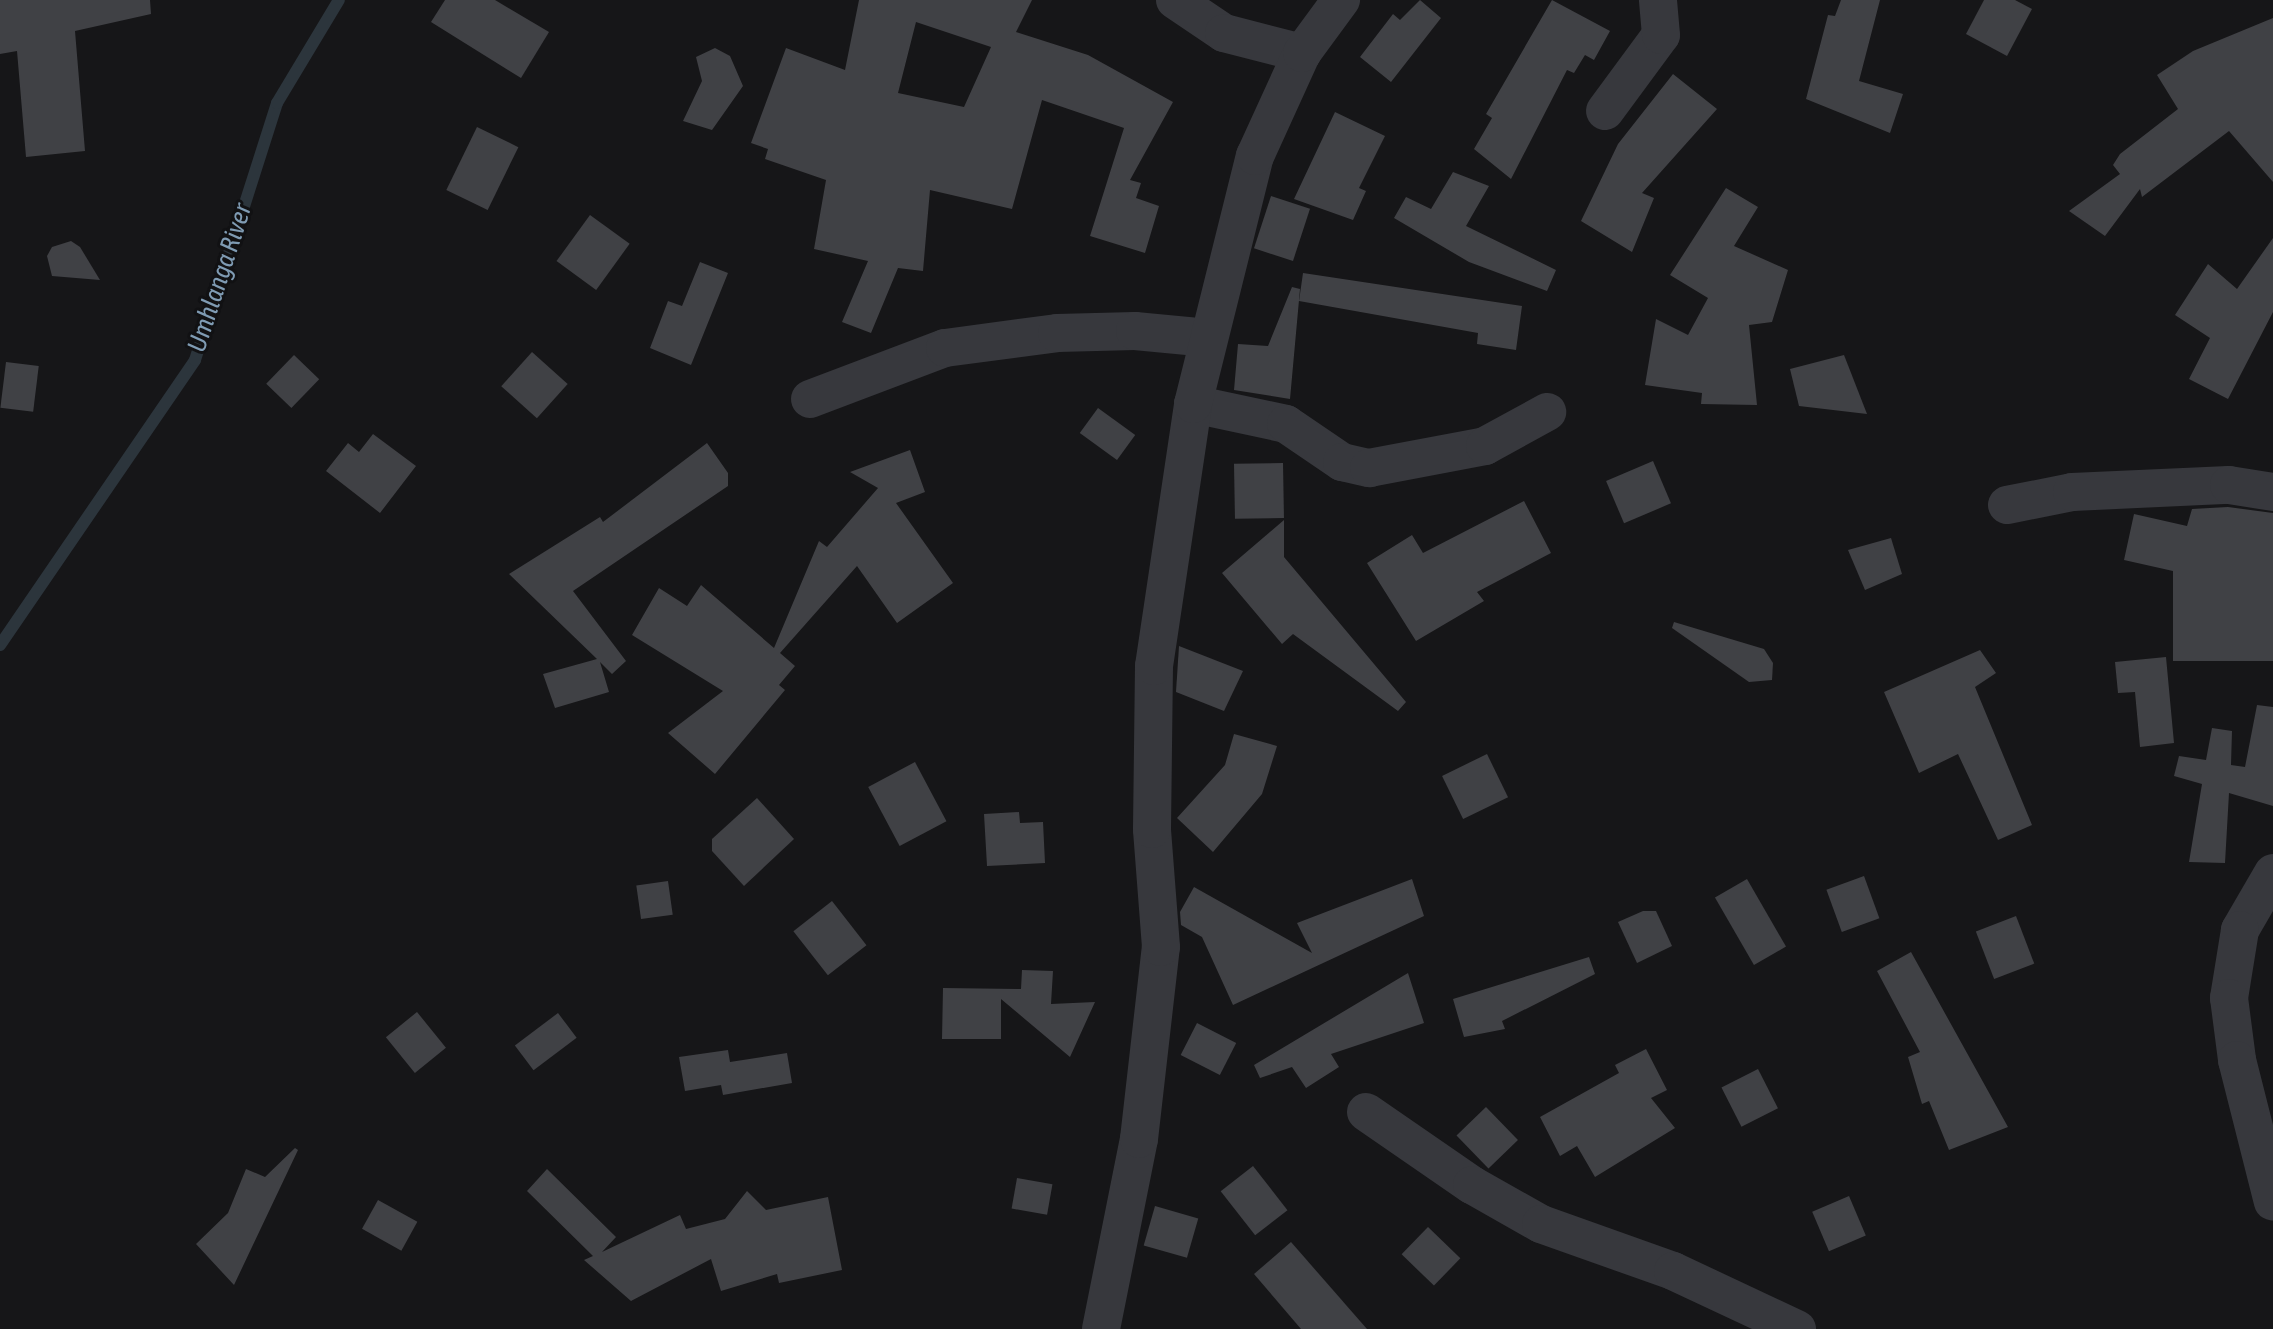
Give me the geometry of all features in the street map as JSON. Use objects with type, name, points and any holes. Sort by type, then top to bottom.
[{"type":"street","points":[[1175,0],[1224,33],[1302,53]]},
{"type":"street","points":[[1101,1329],[1139,1139],[1161,947],[1152,829],[1154,666],[1193,404],[1255,156],[1302,53],[1341,0]]},
{"type":"street","points":[[1605,111],[1661,35],[1658,0]]},
{"type":"street","points":[[810,399],[946,348],[1070,333],[1209,338]]},
{"type":"street","points":[[1193,404],[1286,424],[1342,462],[1369,468],[1485,446],[1547,412]]},
{"type":"street","points":[[2007,505],[2072,492],[2229,485],[2273,492]]},
{"type":"street","points":[[2273,873],[2239,930],[2229,998],[2237,1060],[2273,1202]]},
{"type":"street","points":[[1366,1112],[1472,1185],[1541,1224],[1673,1271],[1797,1329]]},
{"type":"building","points":[[0,0],[150,0],[151,14],[75,31],[85,151],[26,157],[17,51],[0,54]]},
{"type":"building","points":[[445,0],[495,0],[549,32],[521,78],[431,22]]},
{"type":"building","points":[[859,0],[1032,0],[1016,32],[1088,55],[1173,102],[1130,180],[1141,183],[1136,198],[1159,206],[1145,253],[1090,236],[1124,128],[1042,100],[1012,209],[930,190],[923,271],[898,268],[871,333],[842,322],[868,261],[814,249],[826,180],[765,159],[768,149],[751,143],[786,48],[845,70]],"holes":[[[916,22],[991,47],[964,107],[898,93]]]},
{"type":"building","points":[[1420,0],[1441,18],[1391,82],[1360,57],[1393,14],[1400,20]]},
{"type":"building","points":[[1552,0],[1610,31],[1594,60],[1585,55],[1574,73],[1567,70],[1511,179],[1474,149],[1492,118],[1486,114]]},
{"type":"building","points":[[1841,0],[1880,0],[1859,81],[1903,94],[1890,133],[1806,99],[1828,15],[1835,16]]},
{"type":"building","points":[[1984,0],[2015,0],[2032,9],[2007,56],[1966,34]]},
{"type":"building","points":[[2273,18],[2273,182],[2229,131],[2142,197],[2140,189],[2105,236],[2069,211],[2120,174],[2113,165],[2120,154],[2178,109],[2157,75],[2193,51]]},
{"type":"building","points":[[715,48],[730,56],[743,86],[712,130],[683,121],[702,81],[696,57]]},
{"type":"building","points":[[1673,74],[1717,109],[1642,193],[1654,198],[1632,252],[1581,221],[1618,144]]},
{"type":"building","points":[[1335,112],[1385,136],[1359,188],[1366,191],[1353,220],[1294,199]]},
{"type":"building","points":[[477,127],[518,147],[488,210],[446,190]]},
{"type":"building","points":[[1453,172],[1489,186],[1466,226],[1556,270],[1547,291],[1469,262],[1394,218],[1406,197],[1431,209]]},
{"type":"building","points":[[1726,188],[1758,207],[1734,246],[1788,270],[1772,322],[1749,325],[1757,405],[1701,404],[1702,393],[1645,385],[1656,319],[1688,335],[1708,298],[1670,275]]},
{"type":"building","points":[[1271,196],[1310,209],[1293,261],[1254,248]]},
{"type":"building","points":[[590,215],[630,244],[596,290],[556,261]]},
{"type":"building","points":[[2273,238],[2273,312],[2228,399],[2189,379],[2210,338],[2175,315],[2208,264],[2237,289]]},
{"type":"building","points":[[71,241],[80,247],[100,280],[52,276],[47,256],[52,247]]},
{"type":"building","points":[[700,262],[728,273],[691,365],[650,348],[668,301],[682,306]]},
{"type":"building","points":[[1303,273],[1522,306],[1516,350],[1477,344],[1478,333],[1299,301]]},
{"type":"building","points":[[1292,287],[1300,289],[1290,399],[1234,390],[1238,344],[1268,346]]},
{"type":"building","points":[[532,352],[568,384],[537,418],[501,386]]},
{"type":"building","points":[[294,355],[319,379],[291,408],[266,384]]},
{"type":"building","points":[[1844,355],[1867,414],[1799,406],[1790,369]]},
{"type":"building","points":[[6,362],[39,366],[33,412],[0,408]]},
{"type":"building","points":[[1098,408],[1135,435],[1117,460],[1080,433]]},
{"type":"building","points":[[373,434],[416,466],[380,513],[326,471],[348,443],[359,452]]},
{"type":"building","points":[[707,443],[728,473],[728,486],[573,591],[626,661],[612,674],[600,662],[609,692],[555,708],[543,674],[597,659],[509,574],[600,517],[603,522]]},
{"type":"building","points":[[910,450],[925,492],[896,503],[953,583],[897,623],[857,566],[780,653],[795,666],[779,685],[785,690],[715,774],[668,733],[723,691],[632,635],[659,588],[687,606],[701,585],[774,648],[819,541],[827,547],[878,488],[850,472]]},
{"type":"building","points":[[1653,461],[1671,503],[1624,523],[1606,481]]},
{"type":"building","points":[[1283,463],[1284,518],[1235,519],[1234,464]]},
{"type":"building","points":[[1524,501],[1551,553],[1477,592],[1484,601],[1416,641],[1367,563],[1412,535],[1423,553]]},
{"type":"building","points":[[2228,507],[2273,513],[2273,661],[2173,661],[2173,571],[2124,560],[2134,514],[2187,526],[2192,509]]},
{"type":"building","points":[[1284,520],[1284,557],[1406,702],[1398,711],[1293,634],[1282,644],[1222,573]]},
{"type":"building","points":[[1891,538],[1902,574],[1865,590],[1848,550]]},
{"type":"building","points":[[1674,622],[1764,649],[1773,663],[1772,680],[1749,682],[1672,628]]},
{"type":"building","points":[[1179,646],[1243,671],[1224,711],[1176,692]]},
{"type":"building","points":[[1980,650],[1996,673],[1975,687],[2032,825],[1998,840],[1958,754],[1919,773],[1884,692]]},
{"type":"building","points":[[2166,657],[2174,743],[2140,747],[2135,692],[2118,693],[2115,662]]},
{"type":"building","points":[[2257,705],[2273,707],[2273,806],[2229,793],[2225,863],[2189,862],[2202,784],[2174,776],[2179,756],[2206,760],[2212,728],[2232,731],[2231,765],[2245,767]]},
{"type":"building","points":[[1234,734],[1277,746],[1262,794],[1213,852],[1177,818],[1225,765]]},
{"type":"building","points":[[1487,754],[1508,797],[1463,819],[1442,776]]},
{"type":"building","points":[[915,762],[946,821],[900,846],[868,787]]},
{"type":"building","points":[[757,798],[794,839],[744,886],[712,851],[712,839]]},
{"type":"building","points":[[1019,812],[1020,823],[1043,822],[1045,863],[987,866],[984,814]]},
{"type":"building","points":[[1864,876],[1879,918],[1842,932],[1826,890]]},
{"type":"building","points":[[1412,879],[1424,916],[1233,1005],[1202,937],[1181,925],[1180,912],[1194,887],[1312,953],[1297,923]]},
{"type":"building","points":[[1747,879],[1786,947],[1754,965],[1715,898]]},
{"type":"building","points":[[668,881],[673,915],[641,919],[636,885]]},
{"type":"building","points":[[832,901],[866,945],[828,975],[793,931]]},
{"type":"building","points":[[1643,911],[1656,911],[1672,946],[1637,963],[1618,922]]},
{"type":"building","points":[[2016,916],[2034,964],[1994,979],[1976,931]]},
{"type":"building","points":[[1911,952],[2008,1127],[1949,1150],[1929,1101],[1922,1104],[1908,1057],[1920,1052],[1877,971]]},
{"type":"building","points":[[1589,957],[1595,974],[1502,1021],[1505,1029],[1464,1037],[1453,999]]},
{"type":"building","points":[[1022,970],[1053,971],[1051,1004],[1095,1002],[1070,1057],[1001,999],[1001,1039],[942,1039],[943,988],[1021,989]]},
{"type":"building","points":[[1408,973],[1424,1023],[1331,1054],[1339,1067],[1306,1088],[1292,1067],[1260,1078],[1254,1065]]},
{"type":"building","points":[[417,1012],[446,1048],[415,1073],[386,1037]]},
{"type":"building","points":[[558,1013],[577,1038],[534,1070],[515,1045]]},
{"type":"building","points":[[1197,1023],[1236,1043],[1220,1075],[1181,1055]]},
{"type":"building","points":[[1646,1049],[1667,1090],[1651,1098],[1675,1128],[1595,1177],[1577,1146],[1560,1156],[1540,1117],[1619,1073],[1615,1065]]},
{"type":"building","points":[[728,1050],[730,1062],[787,1053],[792,1083],[723,1095],[721,1085],[685,1091],[679,1057]]},
{"type":"building","points":[[1758,1069],[1778,1108],[1741,1127],[1721,1088]]},
{"type":"building","points":[[1486,1107],[1518,1140],[1488,1169],[1457,1135]]},
{"type":"building","points":[[295,1148],[298,1150],[234,1285],[196,1244],[228,1213],[246,1169],[265,1177]]},
{"type":"building","points":[[1253,1166],[1287,1210],[1255,1235],[1221,1191]]},
{"type":"building","points":[[547,1169],[616,1237],[602,1252],[680,1215],[686,1229],[725,1219],[747,1191],[766,1210],[828,1197],[842,1270],[779,1283],[777,1274],[721,1291],[711,1259],[631,1301],[584,1260],[593,1256],[527,1191]]},
{"type":"building","points":[[1017,1178],[1052,1184],[1047,1215],[1012,1209]]},
{"type":"building","points":[[1849,1196],[1866,1236],[1829,1251],[1812,1212]]},
{"type":"building","points":[[378,1200],[417,1222],[401,1251],[362,1229]]},
{"type":"building","points":[[1155,1206],[1198,1218],[1187,1258],[1144,1245]]},
{"type":"building","points":[[1428,1227],[1460,1258],[1434,1286],[1402,1254]]},
{"type":"building","points":[[1291,1242],[1367,1329],[1301,1329],[1254,1274]]},
{"type":"waterway","name":"Umhlanga River","points":[[0,645],[195,360],[277,103],[339,0]]}]
